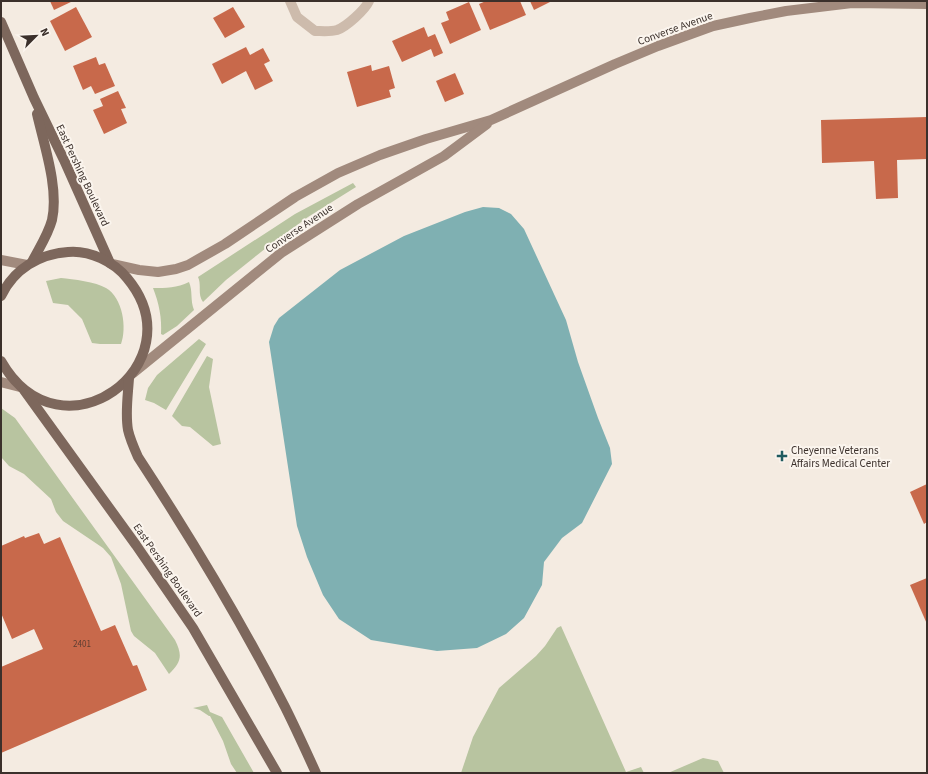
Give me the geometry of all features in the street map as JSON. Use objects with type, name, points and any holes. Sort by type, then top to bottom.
[{"type":"main road","name":"Converse Avenue","points":[[111,264],[139,270],[158,272],[188,265],[225,244],[295,197],[338,173],[380,155],[426,139],[492,120],[622,61],[713,26],[786,11],[852,3],[927,4]]},
{"type":"main road","name":"East Pershing Boulevard","points":[[1,22],[34,98],[111,264]]},
{"type":"main road","name":"East Pershing Boulevard","points":[[30,263],[50,225],[52,219],[53,196],[49,166],[34,98]]},
{"type":"main road","name":"Converse Avenue","points":[[131,376],[281,253],[358,204],[444,156],[492,120]]},
{"type":"main road","name":"East Pershing Boulevard","points":[[1,296],[10,281],[30,263],[51,254],[71,252],[85,253],[98,257],[111,264],[124,274],[134,286],[141,299],[146,314],[147,330],[141,360],[131,376],[117,390],[103,398],[87,404],[71,406],[54,404],[39,399],[22,389]]},
{"type":"main road","points":[[1,260],[30,263]]},
{"type":"main road","name":"East Pershing Boulevard","points":[[1,361],[8,374],[22,389],[136,545],[194,628],[278,773]]},
{"type":"main road","name":"East Pershing Boulevard","points":[[131,376],[127,413],[128,430],[138,457],[203,560],[231,608],[285,708],[316,773]]},
{"type":"main road","points":[[1,382],[22,389]]},
{"type":"street","points":[[290,1],[297,17],[314,31],[337,30],[353,20],[369,1]]},
{"type":"green space","points":[[353,183],[356,187],[308,217],[266,248],[226,280],[203,302],[200,296],[200,283],[198,277],[295,214]]},
{"type":"green space","points":[[61,278],[96,284],[106,288],[112,293],[120,306],[122,314],[124,330],[121,344],[92,343],[82,319],[68,305],[53,303],[46,281]]},
{"type":"green space","points":[[189,282],[194,310],[177,326],[163,335],[161,334],[160,311],[153,288],[176,287]]},
{"type":"green space","points":[[199,339],[206,344],[166,410],[145,400],[148,388],[157,375]]},
{"type":"green space","points":[[207,356],[213,359],[209,387],[221,444],[213,446],[190,427],[182,426],[172,416]]},
{"type":"green space","points":[[1,408],[15,418],[175,640],[180,658],[176,666],[169,674],[155,653],[134,636],[131,631],[121,584],[111,557],[103,548],[63,521],[56,512],[51,499],[24,474],[9,466],[1,457]]},
{"type":"green space","points":[[561,626],[626,772],[641,767],[644,773],[461,773],[473,737],[499,688],[536,656],[557,628]]},
{"type":"green space","points":[[207,705],[210,712],[222,717],[254,773],[237,773],[231,764],[223,741],[210,716],[193,708]]},
{"type":"green space","points":[[703,758],[718,761],[724,773],[668,773]]},
{"type":"water","points":[[483,207],[499,208],[511,214],[524,229],[566,320],[578,362],[610,448],[612,464],[582,523],[562,538],[544,562],[542,585],[524,618],[506,634],[477,648],[437,651],[371,640],[339,619],[323,595],[307,557],[297,526],[269,342],[274,326],[279,318],[340,270],[404,236],[465,212]]},
{"type":"building","points":[[50,1],[73,1],[54,10]]},
{"type":"building","points":[[486,1],[520,1],[526,15],[490,30],[479,4]]},
{"type":"building","points":[[530,1],[552,1],[534,10]]},
{"type":"building","points":[[469,2],[481,30],[450,44],[441,23],[449,20],[446,12]]},
{"type":"building","points":[[76,7],[92,37],[65,51],[50,21]]},
{"type":"building","points":[[233,7],[245,27],[225,38],[213,18]]},
{"type":"building","points":[[424,27],[428,37],[435,34],[443,53],[434,57],[431,49],[402,62],[392,41]]},
{"type":"building","points":[[246,47],[250,55],[263,48],[270,61],[264,64],[273,81],[255,90],[246,71],[222,84],[212,64]]},
{"type":"building","points":[[96,57],[99,65],[105,63],[115,86],[95,94],[91,86],[83,90],[73,66]]},
{"type":"building","points":[[371,65],[372,71],[389,66],[395,88],[389,90],[391,97],[357,107],[347,72]]},
{"type":"building","points":[[455,73],[464,94],[445,102],[436,81]]},
{"type":"building","points":[[118,91],[126,108],[121,109],[127,123],[104,134],[93,110],[103,106],[100,99]]},
{"type":"building","points":[[927,117],[927,159],[897,160],[898,198],[876,199],[874,161],[822,163],[821,120]]},
{"type":"building","points":[[927,484],[927,522],[924,524],[910,492]]},
{"type":"building","points":[[39,533],[44,544],[60,537],[101,631],[115,625],[133,666],[137,665],[147,690],[1,753],[1,667],[43,649],[34,629],[12,639],[1,613],[1,546],[24,536],[25,538]]},
{"type":"building","points":[[927,578],[927,624],[910,585]]},
{"type":"place","name":"Cheyenne Veterans Affairs Medical Center","points":[[782,456]]}]
